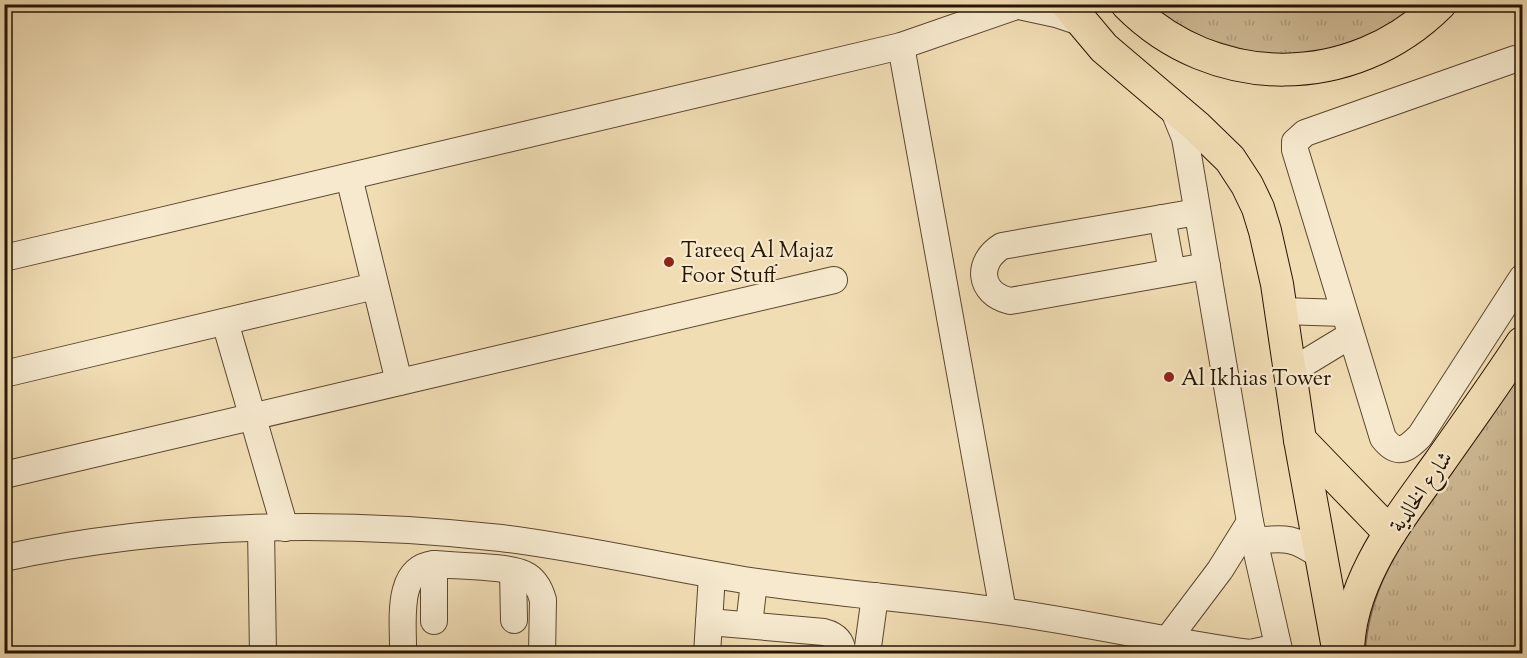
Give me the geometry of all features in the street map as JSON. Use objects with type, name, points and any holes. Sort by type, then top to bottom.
[{"type":"main road","points":[[1127,4],[1154,28],[1196,51],[1239,66],[1281,70],[1323,67],[1362,57],[1417,26],[1440,4]]},
{"type":"main road","points":[[1074,13],[1104,48],[1230,159],[1247,185],[1258,208],[1265,231],[1281,311],[1300,440],[1339,654]]},
{"type":"main road","name":"شارع الخالدية","points":[[1348,654],[1348,639],[1355,607],[1368,573],[1390,533],[1522,343]]},
{"type":"main road","points":[[1300,440],[1390,533]]},
{"type":"street","points":[[4,258],[901,46],[1021,5],[1050,12],[1074,13]]},
{"type":"street","points":[[901,46],[1003,611]]},
{"type":"street","points":[[1522,60],[1515,59],[1305,133],[1295,142],[1295,150],[1383,438],[1394,448],[1402,450],[1419,436],[1522,278]]},
{"type":"street","points":[[4,558],[107,541],[196,532],[273,528],[419,531],[502,538],[754,582],[1003,611],[1250,653],[1278,648],[1252,532],[1185,138],[1171,106]]},
{"type":"street","points":[[349,177],[399,382]]},
{"type":"street","points":[[1197,212],[1002,246],[988,258],[984,267],[984,277],[993,293],[1000,299],[1010,301],[1207,266]]},
{"type":"street","points":[[1162,218],[1172,272]]},
{"type":"street","points":[[4,475],[834,280]]},
{"type":"street","points":[[4,374],[375,286]]},
{"type":"street","points":[[1281,311],[1347,324]]},
{"type":"street","points":[[225,322],[253,417],[273,528],[263,654]]},
{"type":"street","points":[[1290,372],[1347,324]]},
{"type":"street","points":[[1282,537],[1292,530],[1312,506]]},
{"type":"street","points":[[1168,639],[1252,532]]},
{"type":"street","points":[[1252,532],[1282,537],[1304,545],[1321,556]]},
{"type":"street","points":[[434,621],[435,564]]},
{"type":"street","points":[[403,654],[406,585],[418,570],[426,565],[435,564],[513,571],[530,578],[540,591],[543,608],[542,654]]},
{"type":"street","points":[[513,571],[514,620]]},
{"type":"street","points":[[707,654],[712,575]]},
{"type":"street","points":[[749,625],[754,582]]},
{"type":"street","points":[[867,654],[875,596]]},
{"type":"street","points":[[709,622],[829,633],[841,643],[843,654]]},
{"type":"green space","points":[[1150,5],[1418,5],[1376,33],[1316,54],[1259,54],[1203,38],[1169,20]]},
{"type":"green space","points":[[1522,371],[1522,653],[1365,654],[1373,606],[1381,584],[1402,544]]},
{"type":"place","name":"Tareeq Al Majaz Foor Stuff","points":[[669,262]]},
{"type":"place","name":"Al Ikhias Tower","points":[[1169,377]]}]
